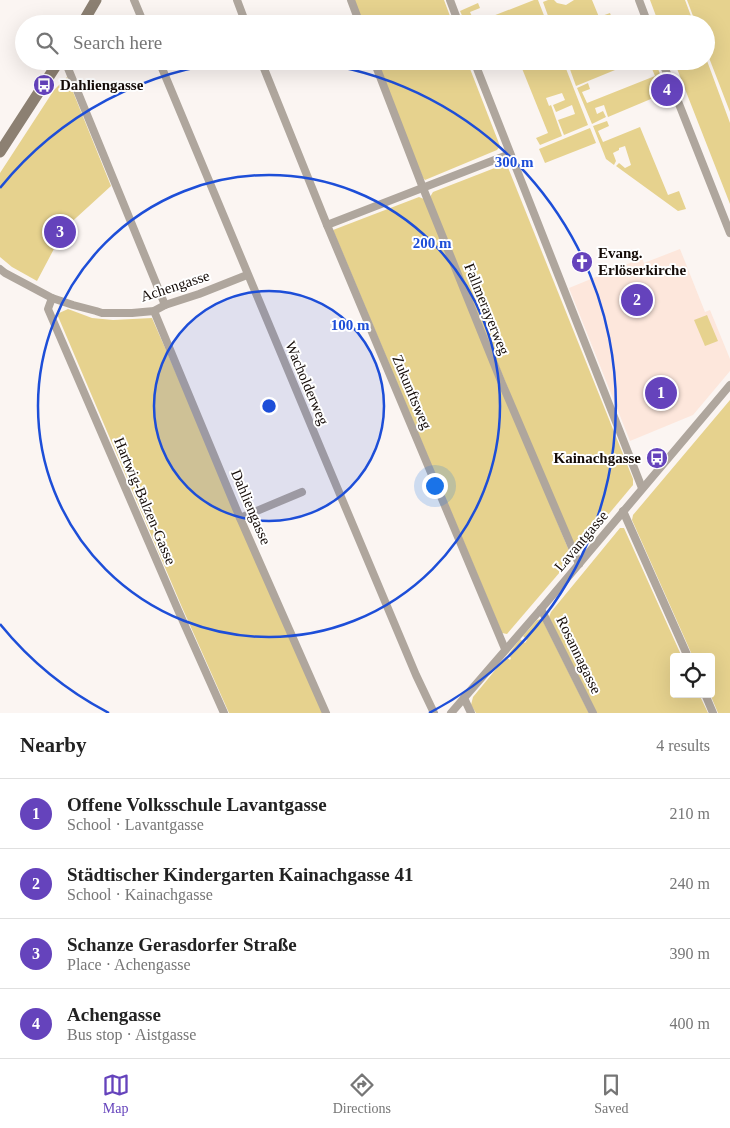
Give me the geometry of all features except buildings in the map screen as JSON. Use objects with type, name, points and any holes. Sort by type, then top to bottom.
[{"type":"main road","points":[[87,15],[96,0]]},
{"type":"main road","points":[[0,152],[53,70]]},
{"type":"street","points":[[134,0],[140,15]]},
{"type":"street","points":[[237,0],[243,15]]},
{"type":"street","points":[[351,0],[357,15]]},
{"type":"street","points":[[450,0],[456,15]]},
{"type":"street","points":[[639,0],[645,15]]},
{"type":"street","points":[[69,70],[165,306]]},
{"type":"street","name":"Wacholderweg","points":[[163,70],[247,275],[416,675],[434,713]]},
{"type":"street","name":"Zukunftsweg","points":[[266,70],[327,225],[505,649]]},
{"type":"street","name":"Fallmerayerweg","points":[[377,70],[501,381],[579,564]]},
{"type":"street","points":[[477,70],[642,488]]},
{"type":"street","points":[[666,70],[730,233]]},
{"type":"street","points":[[327,225],[510,154]]},
{"type":"street","name":"Achengasse","points":[[0,269],[4,273],[52,298],[102,314],[154,311],[247,275]]},
{"type":"street","name":"Hartwig-Balzen-Gasse","points":[[52,298],[48,309],[224,713]]},
{"type":"street","name":"Dahliengasse","points":[[154,311],[240,518],[326,713]]},
{"type":"street","name":"Lavantgasse","points":[[451,713],[505,649],[542,609],[730,385]]},
{"type":"street","points":[[240,518],[302,492]]},
{"type":"street","points":[[623,511],[686,653]]},
{"type":"street","name":"Rosannagasse","points":[[542,609],[593,713]]},
{"type":"street","points":[[464,698],[471,713]]},
{"type":"street","points":[[706,698],[713,713]]},
{"type":"shaded area","points":[[351,0],[444,0],[450,15],[357,15]]},
{"type":"shaded area","points":[[538,0],[544,15],[496,15]]},
{"type":"shaded area","points":[[554,0],[557,3],[566,5],[574,0],[592,0],[598,15],[548,15],[543,2]]},
{"type":"shaded area","points":[[650,0],[685,0],[691,15],[656,15]]},
{"type":"shaded area","points":[[687,0],[730,0],[730,112],[714,70],[715,15],[693,15]]},
{"type":"shaded area","points":[[478,3],[480,8],[470,12],[471,15],[462,15],[460,11]]},
{"type":"shaded area","points":[[380,70],[470,70],[500,146],[497,150],[425,180]]},
{"type":"shaded area","points":[[523,70],[567,70],[588,125],[564,135],[558,120],[575,114],[572,105],[556,112],[553,105],[565,100],[562,93],[546,98],[549,106],[551,105],[562,136],[540,145],[536,138],[548,133]]},
{"type":"shaded area","points":[[570,70],[615,70],[576,86]]},
{"type":"shaded area","points":[[652,70],[658,70],[666,93],[662,86],[655,88],[658,96],[608,117],[604,105],[595,108],[597,114],[603,111],[606,117],[592,124],[577,88],[588,83],[590,89],[582,92],[587,103],[655,76]]},
{"type":"shaded area","points":[[678,70],[710,70],[730,123],[730,204]]},
{"type":"shaded area","points":[[67,77],[111,186],[65,228],[37,281],[12,267],[0,257],[0,173],[54,90]]},
{"type":"shaded area","points":[[607,121],[609,126],[598,131],[603,142],[640,127],[668,195],[679,191],[686,209],[678,211],[616,166],[619,163],[625,168],[631,165],[625,146],[613,153],[616,161],[614,165],[606,159],[593,126]]},
{"type":"shaded area","points":[[590,128],[596,143],[545,163],[539,149]]},
{"type":"shaded area","points":[[505,164],[633,479],[633,485],[577,552],[430,197],[433,192]]},
{"type":"shaded area","points":[[419,197],[424,199],[572,558],[507,634],[502,633],[333,230]]},
{"type":"shaded area","points":[[680,249],[705,312],[710,310],[730,359],[730,371],[693,415],[630,441],[569,288],[642,258],[644,263]]},
{"type":"shaded area","points":[[68,309],[92,318],[113,320],[152,318],[324,713],[229,713],[57,314]]},
{"type":"shaded area","points":[[707,315],[718,341],[705,346],[694,320]]},
{"type":"shaded area","points":[[730,400],[730,713],[718,713],[712,698],[715,698],[715,653],[691,653],[632,520],[633,515]]},
{"type":"shaded area","points":[[620,528],[624,528],[680,653],[670,653],[670,698],[701,698],[708,713],[596,713],[549,617],[551,612]]},
{"type":"shaded area","points":[[541,619],[589,713],[476,713],[471,705],[473,697],[506,657],[510,660],[511,658],[508,655],[520,639],[525,643],[527,640],[523,636],[537,620]]},
{"type":"place","name":"Dahliengasse","points":[[44,85]]},
{"type":"place","name":"Achengasse","points":[[667,90]]},
{"type":"place","name":"Schanze Gerasdorfer Straße","points":[[60,232]]},
{"type":"place","name":"Evang. Erlöserkirche","points":[[582,262]]},
{"type":"place","name":"Städtischer Kindergarten Kainachgasse 41","points":[[637,300]]},
{"type":"place","name":"Offene Volksschule Lavantgasse","points":[[661,393]]},
{"type":"place","name":"Kainachgasse","points":[[657,458]]}]
